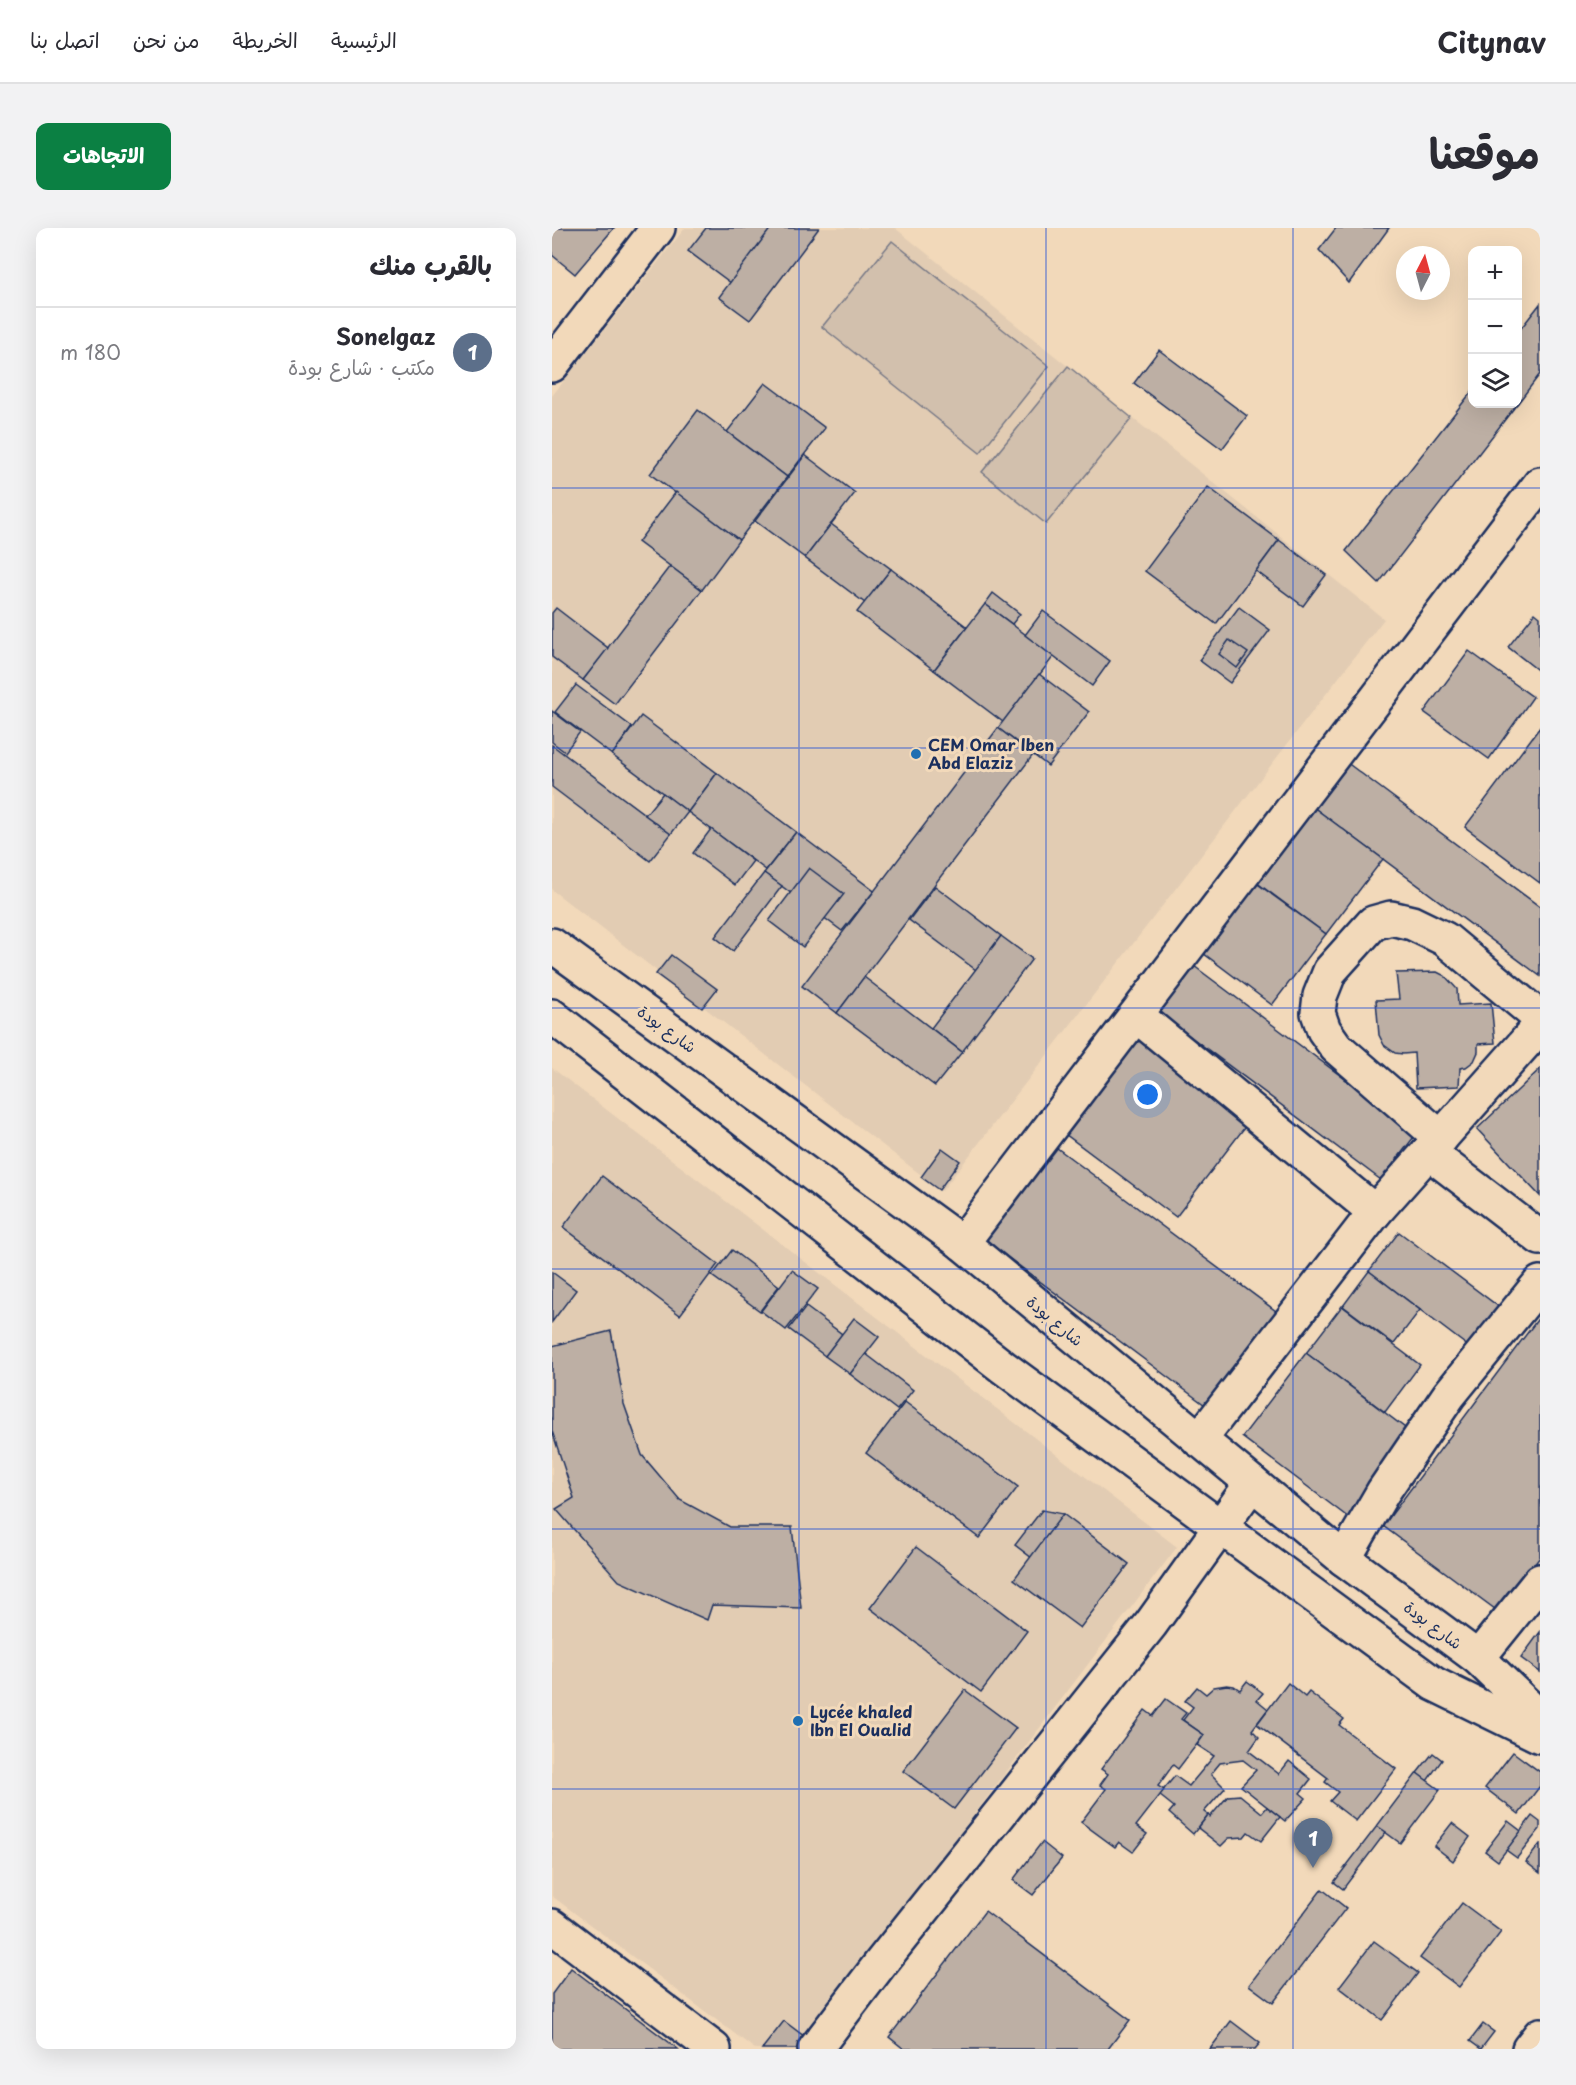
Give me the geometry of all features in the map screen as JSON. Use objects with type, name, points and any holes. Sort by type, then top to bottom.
[{"type":"street","points":[[552,365],[658,228]]},
{"type":"street","points":[[962,1244],[1540,484]]},
{"type":"street","points":[[1198,1440],[1375,1212],[1435,1145],[1538,1029],[1445,939],[1412,923],[1391,918],[1373,923],[1330,971],[1320,996],[1318,1013],[1324,1030],[1336,1047],[1435,1145],[1540,1238]]},
{"type":"street","name":"شارع بودة","points":[[552,945],[962,1244],[1344,1559],[1478,1658],[1540,1718]]},
{"type":"street","points":[[1136,1015],[1375,1212]]},
{"type":"street","points":[[552,1016],[1003,1367],[1434,1684],[1540,1736]]},
{"type":"street","points":[[1344,1559],[1383,1492],[1449,1395],[1540,1283]]},
{"type":"street","points":[[814,2049],[1150,1624],[1252,1483]]},
{"type":"street","points":[[1478,1658],[1540,1581]]},
{"type":"street","points":[[552,1927],[714,2049]]},
{"type":"street","points":[[1529,2049],[1540,2035]]},
{"type":"shaded area","name":"CEM Omar Iben Abd Elaziz","points":[[685,228],[895,228],[1384,619],[942,1191],[552,890],[552,396]]},
{"type":"shaded area","points":[[892,241],[1049,366],[980,453],[822,327]]},
{"type":"shaded area","points":[[1068,366],[1132,418],[1046,524],[982,472]]},
{"type":"shaded area","name":"Lycée khaled Ibn El Oualid","points":[[552,1068],[1177,1547],[796,2049],[755,2049],[552,1896]]},
{"type":"building","points":[[552,228],[614,228],[575,274],[552,255]]},
{"type":"building","points":[[706,228],[785,228],[739,289],[688,251]]},
{"type":"building","points":[[771,228],[819,228],[750,320],[719,297]]},
{"type":"building","points":[[1336,228],[1389,228],[1349,283],[1319,250]]},
{"type":"building","points":[[1540,304],[1540,374],[1522,398],[1522,354],[1522,327]]},
{"type":"building","points":[[1159,350],[1247,416],[1222,449],[1134,383]]},
{"type":"building","points":[[765,383],[825,428],[787,477],[727,432]]},
{"type":"building","points":[[1468,396],[1468,408],[1514,408],[1379,583],[1346,551]]},
{"type":"building","points":[[698,410],[787,477],[739,540],[650,474]]},
{"type":"building","points":[[805,455],[855,493],[805,558],[755,521]]},
{"type":"building","points":[[1208,487],[1279,540],[1216,624],[1145,571]]},
{"type":"building","points":[[676,492],[739,540],[702,590],[638,542]]},
{"type":"building","points":[[831,524],[891,569],[865,603],[805,558]]},
{"type":"building","points":[[1279,540],[1326,575],[1303,606],[1256,571]]},
{"type":"building","points":[[670,566],[702,590],[615,704],[583,680]]},
{"type":"building","points":[[891,569],[967,627],[934,670],[857,612]]},
{"type":"building","points":[[993,593],[1020,614],[1012,624],[985,604]]},
{"type":"building","points":[[985,604],[1054,656],[1003,722],[934,670]]},
{"type":"building","points":[[1239,607],[1270,630],[1230,683],[1199,660]]},
{"type":"building","points":[[556,608],[608,648],[583,680],[552,657],[552,613]]},
{"type":"building","points":[[1043,611],[1110,661],[1092,686],[1025,635]]},
{"type":"building","points":[[1535,613],[1540,617],[1540,672],[1508,647]]},
{"type":"building","points":[[1229,640],[1248,653],[1237,668],[1219,654]]},
{"type":"building","points":[[1469,651],[1533,697],[1489,759],[1424,712]]},
{"type":"building","points":[[1039,674],[1089,712],[1048,766],[998,728]]},
{"type":"building","points":[[576,685],[632,727],[612,755],[555,712]]},
{"type":"building","points":[[552,711],[580,732],[565,752],[552,742]]},
{"type":"building","points":[[641,716],[717,773],[688,812],[612,755]]},
{"type":"building","points":[[1540,727],[1540,883],[1465,827]]},
{"type":"building","points":[[998,728],[1033,755],[837,1013],[802,986]]},
{"type":"building","points":[[552,745],[671,834],[650,861],[552,787]]},
{"type":"building","points":[[1342,759],[1540,907],[1540,976],[1309,804]]},
{"type":"building","points":[[717,773],[796,832],[766,870],[688,812]]},
{"type":"building","points":[[663,793],[688,812],[671,834],[645,815]]},
{"type":"building","points":[[1309,804],[1383,859],[1326,934],[1252,879]]},
{"type":"building","points":[[711,829],[753,861],[735,885],[693,853]]},
{"type":"building","points":[[796,832],[874,891],[842,931],[764,873]]},
{"type":"building","points":[[809,868],[844,894],[803,947],[769,921]]},
{"type":"building","points":[[764,873],[782,886],[733,951],[715,937]]},
{"type":"building","points":[[1248,877],[1326,934],[1272,1005],[1195,947]]},
{"type":"building","points":[[935,886],[1001,936],[976,970],[909,920]]},
{"type":"building","points":[[1001,936],[1032,959],[962,1052],[931,1028]]},
{"type":"building","points":[[671,955],[717,989],[702,1008],[656,974]]},
{"type":"building","points":[[1186,960],[1417,1133],[1381,1180],[1151,1007]]},
{"type":"building","points":[[1437,972],[1445,976],[1457,989],[1458,1005],[1491,1003],[1495,1043],[1478,1044],[1478,1052],[1474,1061],[1460,1068],[1459,1086],[1416,1088],[1414,1053],[1395,1053],[1384,1045],[1379,1035],[1376,1000],[1399,999],[1396,973]]},
{"type":"building","points":[[864,977],[962,1052],[935,1086],[837,1013]]},
{"type":"building","points":[[1129,1033],[1248,1123],[1176,1217],[1057,1128]]},
{"type":"building","points":[[1540,1069],[1540,1196],[1477,1129]]},
{"type":"building","points":[[1053,1145],[1284,1317],[1213,1411],[982,1238]]},
{"type":"building","points":[[942,1148],[960,1161],[939,1190],[921,1177]]},
{"type":"building","points":[[602,1176],[718,1264],[680,1315],[563,1227]]},
{"type":"building","points":[[1399,1232],[1503,1310],[1473,1350],[1369,1271]]},
{"type":"building","points":[[732,1250],[779,1286],[760,1311],[712,1276]]},
{"type":"building","points":[[792,1270],[818,1289],[786,1330],[761,1311]]},
{"type":"building","points":[[1369,1271],[1420,1310],[1394,1344],[1343,1306]]},
{"type":"building","points":[[552,1272],[576,1290],[552,1322]]},
{"type":"building","points":[[1342,1306],[1420,1365],[1385,1412],[1306,1353]]},
{"type":"building","points":[[806,1307],[842,1334],[825,1356],[789,1329]]},
{"type":"building","points":[[1540,1316],[1540,1557],[1499,1612],[1383,1526]]},
{"type":"building","points":[[854,1318],[879,1337],[850,1374],[825,1356]]},
{"type":"building","points":[[611,1331],[624,1404],[642,1455],[680,1500],[730,1527],[792,1527],[801,1608],[712,1605],[707,1620],[619,1581],[556,1509],[574,1498],[552,1431],[552,1346]]},
{"type":"building","points":[[1306,1353],[1417,1437],[1353,1521],[1242,1437]]},
{"type":"building","points":[[866,1354],[913,1390],[897,1410],[850,1374]]},
{"type":"building","points":[[905,1402],[1018,1487],[979,1538],[866,1453]]},
{"type":"building","points":[[1042,1510],[1063,1514],[1049,1571],[1015,1545]]},
{"type":"building","points":[[1063,1514],[1129,1564],[1080,1628],[1014,1579]]},
{"type":"building","points":[[916,1547],[1027,1631],[981,1692],[870,1608]]},
{"type":"building","points":[[1540,1632],[1540,1672],[1521,1658]]},
{"type":"building","points":[[1247,1681],[1263,1693],[1257,1700],[1268,1709],[1252,1730],[1259,1737],[1249,1751],[1279,1774],[1289,1761],[1311,1779],[1300,1793],[1306,1798],[1285,1821],[1241,1786],[1256,1770],[1243,1760],[1220,1763],[1211,1774],[1225,1788],[1204,1812],[1208,1815],[1193,1834],[1169,1813],[1174,1807],[1159,1795],[1175,1776],[1189,1786],[1214,1756],[1197,1745],[1204,1735],[1183,1720],[1193,1707],[1185,1701],[1197,1687],[1206,1694],[1214,1687],[1227,1685],[1240,1690]]},
{"type":"building","points":[[1288,1683],[1305,1697],[1309,1692],[1344,1719],[1339,1725],[1396,1769],[1356,1821],[1330,1801],[1338,1792],[1325,1782],[1328,1778],[1257,1724]]},
{"type":"building","points":[[965,1690],[1016,1728],[954,1809],[903,1771]]},
{"type":"building","points":[[1166,1699],[1186,1713],[1181,1719],[1204,1735],[1178,1769],[1173,1765],[1158,1786],[1164,1790],[1136,1826],[1147,1834],[1133,1852],[1119,1842],[1115,1847],[1081,1822],[1106,1789],[1100,1785],[1108,1774],[1101,1769],[1145,1710],[1153,1716]]},
{"type":"building","points":[[1513,1752],[1540,1772],[1540,1786],[1519,1814],[1485,1788]]},
{"type":"building","points":[[1433,1753],[1442,1760],[1427,1781],[1417,1773]]},
{"type":"building","points":[[1417,1773],[1440,1790],[1400,1843],[1377,1826]]},
{"type":"building","points":[[1240,1795],[1262,1813],[1267,1807],[1280,1817],[1261,1841],[1248,1832],[1244,1837],[1229,1838],[1221,1846],[1198,1828],[1228,1796]]},
{"type":"building","points":[[1532,1816],[1540,1822],[1540,1829],[1517,1858],[1506,1850]]},
{"type":"building","points":[[1508,1821],[1521,1831],[1498,1861],[1485,1851]]},
{"type":"building","points":[[1452,1823],[1470,1837],[1453,1861],[1434,1846]]},
{"type":"building","points":[[1377,1826],[1386,1832],[1343,1889],[1334,1882]]},
{"type":"building","points":[[1042,1842],[1062,1858],[1033,1895],[1013,1880]]},
{"type":"building","points":[[1540,1844],[1540,1873],[1526,1862]]},
{"type":"building","points":[[1322,1889],[1346,1908],[1273,2003],[1249,1985]]},
{"type":"building","points":[[1462,1903],[1501,1932],[1459,1987],[1420,1958]]},
{"type":"building","points":[[985,1911],[1130,2020],[1108,2049],[904,2049],[889,2037]]},
{"type":"building","points":[[1374,1941],[1418,1973],[1382,2020],[1339,1987]]},
{"type":"building","points":[[571,1968],[678,2049],[552,2049],[552,1994]]},
{"type":"building","points":[[784,2021],[805,2037],[796,2049],[762,2049]]},
{"type":"building","points":[[1231,2021],[1260,2043],[1255,2049],[1210,2049]]},
{"type":"building","points":[[1483,2024],[1494,2032],[1481,2049],[1470,2041]]},
{"type":"place","name":"CEM Omar Iben Abd Elaziz","points":[[916,754]]},
{"type":"place","name":"Lycée khaled Ibn El Oualid","points":[[798,1721]]},
{"type":"place","name":"Sonelgaz","points":[[1313,1868]]}]
